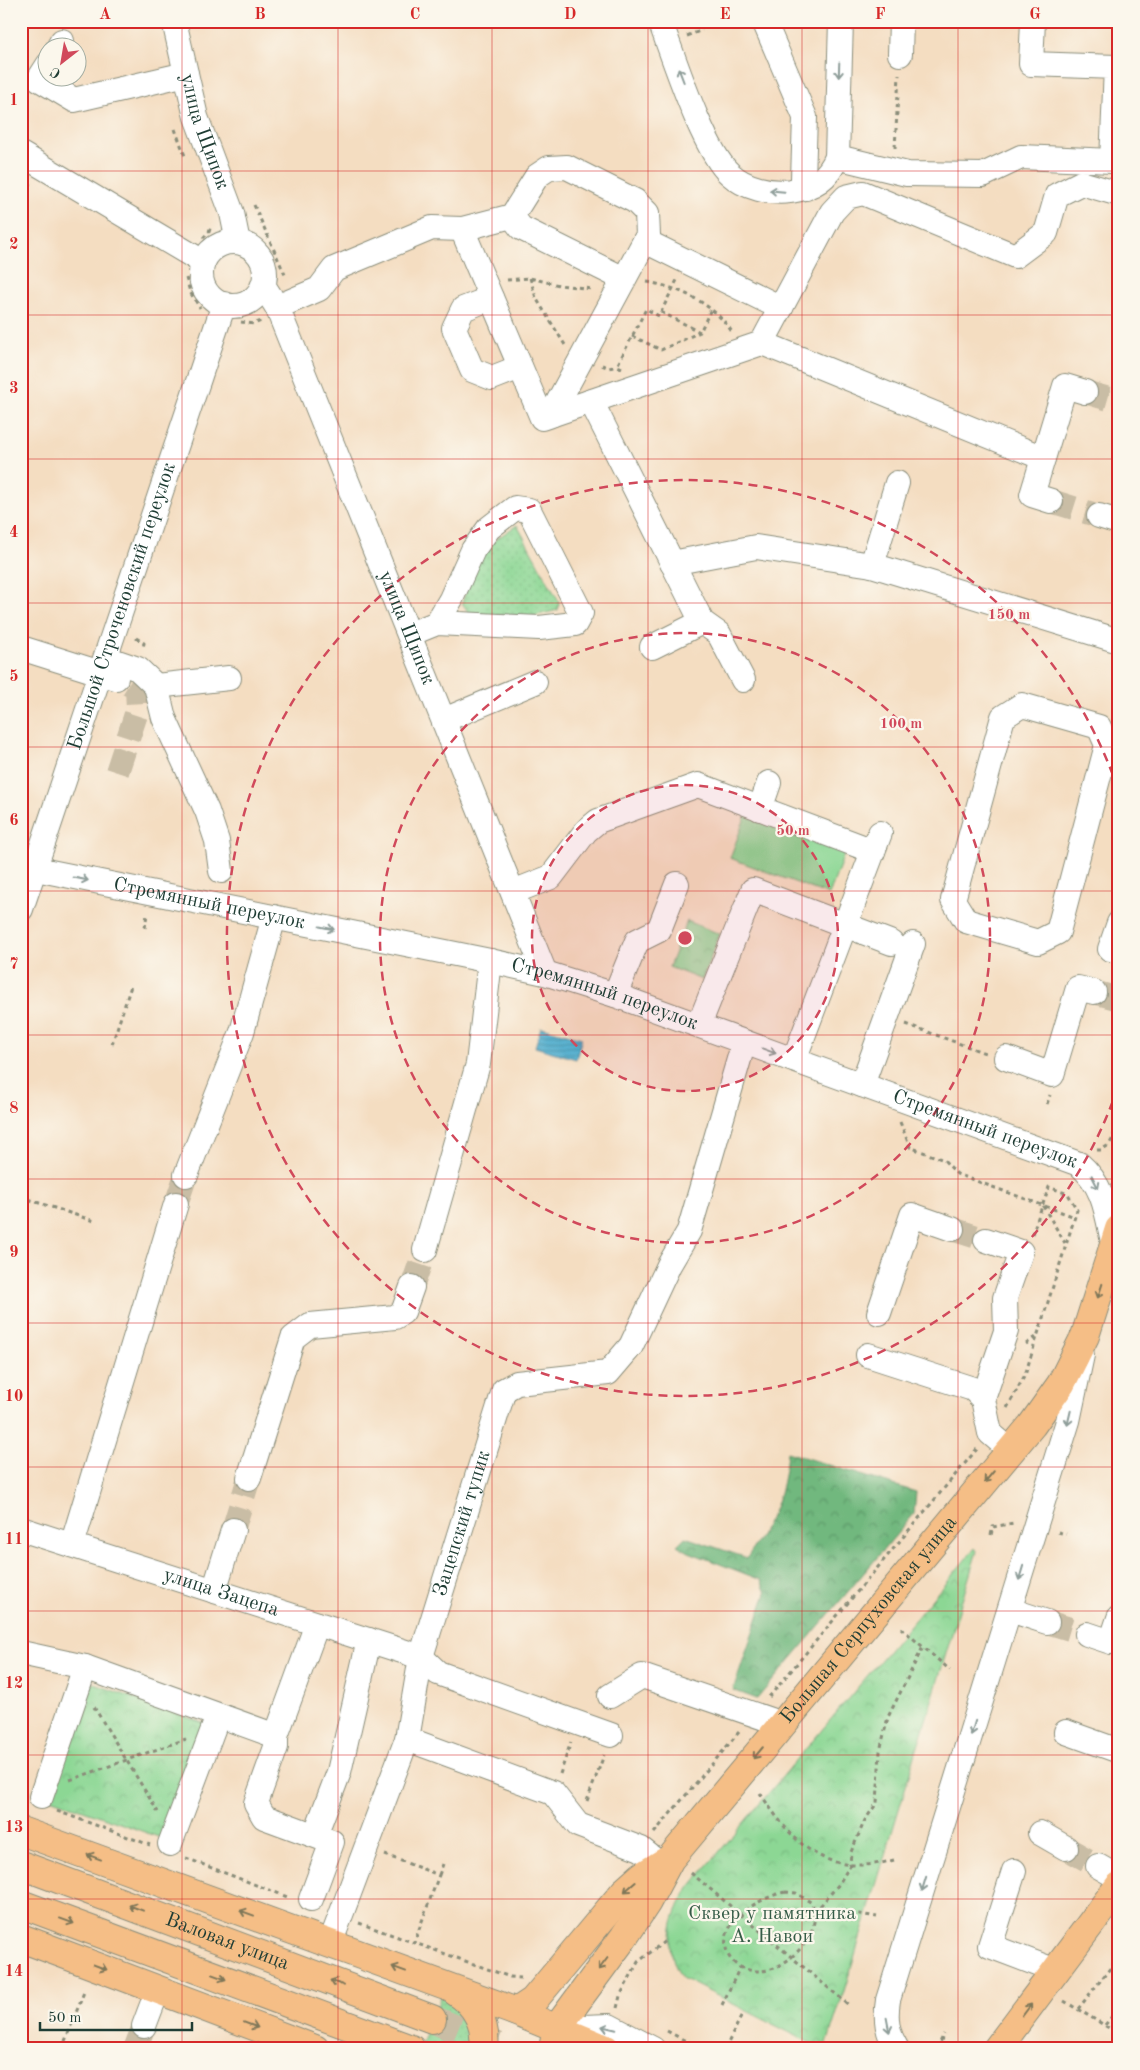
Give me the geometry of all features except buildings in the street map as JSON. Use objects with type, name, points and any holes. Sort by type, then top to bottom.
[{"type":"main road","name":"Большая Серпуховская улица","points":[[551,2042],[583,1992],[647,1902],[666,1861],[1011,1451],[1062,1384],[1085,1336],[1116,1238]]},
{"type":"main road","points":[[21,1831],[514,2011],[551,2042],[606,2049]]},
{"type":"main road","points":[[514,2011],[522,2010],[533,2001],[624,1892],[642,1876],[666,1861]]},
{"type":"main road","name":"Валовая улица","points":[[21,1865],[432,2019]]},
{"type":"main road","points":[[997,2049],[1119,1886]]},
{"type":"main road","name":"Валовая улица","points":[[21,1904],[411,2049]]},
{"type":"main road","points":[[21,1938],[158,1989],[274,2042],[315,2049]]},
{"type":"main road","points":[[445,1986],[461,1995],[478,2014],[485,2034],[484,2049]]},
{"type":"street","name":"улица Щипок","points":[[174,21],[204,142],[232,213],[238,242]]},
{"type":"street","points":[[660,21],[705,136],[729,174],[742,183],[764,190],[785,192],[806,188],[821,181],[832,170],[837,157],[841,21]]},
{"type":"street","points":[[764,21],[805,117],[803,179],[806,188]]},
{"type":"street","points":[[900,54],[901,21]]},
{"type":"street","points":[[837,157],[907,174],[983,175],[1021,157],[1112,161],[1116,67],[1032,64],[1033,21]]},
{"type":"street","points":[[54,88],[74,100],[186,74]]},
{"type":"street","points":[[21,154],[201,252],[209,252],[227,242],[238,242],[247,245],[261,258],[264,266],[263,285],[251,300],[233,306],[229,313],[207,292],[202,283],[201,252]]},
{"type":"street","points":[[271,313],[319,289],[334,269],[432,228],[462,229],[512,216],[537,176],[549,168],[567,167],[636,201],[647,213],[648,235],[552,415]]},
{"type":"street","points":[[762,344],[832,212],[846,196],[863,193],[1014,256],[1046,233],[1057,195],[1081,182],[1119,194]]},
{"type":"street","points":[[512,216],[521,228],[624,279]]},
{"type":"street","points":[[462,229],[542,418],[762,344],[1043,458]]},
{"type":"street","points":[[645,241],[780,308]]},
{"type":"street","name":"улица Щипок","points":[[263,285],[271,313],[410,634],[545,973]]},
{"type":"street","points":[[491,298],[464,309],[454,328],[472,370],[492,378],[520,366]]},
{"type":"street","name":"Большой Строченовский переулок","points":[[21,909],[27,868],[43,848],[110,670],[229,313]]},
{"type":"street","points":[[1051,502],[1032,495],[1065,386],[1085,392]]},
{"type":"street","points":[[591,401],[702,622],[719,634],[742,680]]},
{"type":"street","points":[[872,565],[897,483]]},
{"type":"street","points":[[410,634],[437,623],[539,628],[576,624],[582,613],[530,510],[515,508],[489,528],[473,550],[451,599],[437,623]]},
{"type":"street","points":[[672,563],[756,547],[872,565],[1119,641]]},
{"type":"street","points":[[652,647],[702,622]]},
{"type":"street","points":[[21,648],[110,670],[138,670],[156,686],[164,718],[207,811],[217,841],[221,871]]},
{"type":"street","points":[[156,686],[229,678]]},
{"type":"street","points":[[444,720],[535,682]]},
{"type":"street","points":[[1022,705],[1099,727],[1113,747],[1058,932],[1038,942],[966,921],[952,900],[1003,717],[1022,705]]},
{"type":"street","points":[[760,809],[769,783]]},
{"type":"street","points":[[513,892],[551,877],[586,830],[598,822],[698,786],[760,809],[877,842],[794,1060]]},
{"type":"street","name":"Стремянный переулок","points":[[27,868],[490,961],[545,973],[616,995],[1079,1164],[1092,1174],[1103,1198],[1116,1238]]},
{"type":"street","points":[[616,995],[637,941],[659,930],[677,884]]},
{"type":"street","points":[[699,1026],[752,890],[845,926],[902,943],[887,1016],[862,1085]]},
{"type":"street","points":[[186,1175],[223,1075],[242,1032],[274,917]]},
{"type":"street","points":[[1110,949],[1119,924]]},
{"type":"street","points":[[426,1250],[478,1064],[490,961]]},
{"type":"street","points":[[999,1057],[1052,1075],[1078,988],[1094,992]]},
{"type":"street","name":"Зацепский тупик","points":[[330,1944],[407,1739],[421,1657],[504,1390],[517,1384],[608,1373],[631,1346],[669,1265],[688,1232],[744,1042]]},
{"type":"street","points":[[72,1545],[176,1204]]},
{"type":"street","points":[[879,1313],[912,1215],[952,1228]]},
{"type":"street","points":[[986,1240],[1021,1252],[1006,1298],[1006,1332],[983,1399],[990,1433],[1011,1451]]},
{"type":"street","points":[[249,1478],[293,1338],[310,1325],[395,1317],[403,1312],[412,1287]]},
{"type":"street","points":[[897,2049],[887,2028],[888,2000],[1068,1421],[1085,1336]]},
{"type":"street","points":[[868,1355],[973,1389],[983,1399]]},
{"type":"street","name":"улица Зацепа","points":[[21,1529],[421,1657]]},
{"type":"street","points":[[214,1591],[233,1530]]},
{"type":"street","points":[[1010,1610],[1047,1622]]},
{"type":"street","points":[[1087,1634],[1111,1642],[1119,1618]]},
{"type":"street","points":[[301,1899],[332,1842],[264,1816],[256,1803],[276,1747],[276,1736],[316,1624]]},
{"type":"street","points":[[315,1835],[338,1772],[369,1640]]},
{"type":"street","points":[[22,1655],[215,1723],[276,1736]]},
{"type":"street","points":[[421,1657],[438,1672],[611,1735]]},
{"type":"street","points":[[47,1799],[82,1675]]},
{"type":"street","points":[[610,1696],[642,1676],[782,1724]]},
{"type":"street","points":[[171,1847],[215,1723]]},
{"type":"street","points":[[1066,1732],[1119,1751]]},
{"type":"street","points":[[407,1739],[553,1793],[578,1825],[666,1861]]},
{"type":"street","points":[[1040,1833],[1066,1848]]},
{"type":"street","points":[[1098,1866],[1119,1878]]},
{"type":"street","points":[[1014,1871],[990,1946],[1056,1971]]},
{"type":"street","points":[[144,2026],[158,1989]]},
{"type":"street","points":[[551,2042],[609,2026],[653,2049]]},
{"type":"path","points":[[684,37],[702,30]]},
{"type":"path","points":[[894,171],[900,54]]},
{"type":"path","points":[[175,126],[187,162]]},
{"type":"path","points":[[21,198],[33,178]]},
{"type":"path","points":[[201,252],[211,222]]},
{"type":"path","points":[[648,382],[617,366],[646,309],[659,316],[687,261]]},
{"type":"path","points":[[530,278],[536,298],[561,339],[580,362]]},
{"type":"path","points":[[632,336],[661,350],[700,332],[711,309]]},
{"type":"path","points":[[661,312],[700,332]]},
{"type":"path","points":[[229,313],[254,324],[271,313]]},
{"type":"path","points":[[145,928],[147,914]]},
{"type":"path","points":[[112,1044],[131,986]]},
{"type":"path","points":[[887,1016],[999,1057]]},
{"type":"path","points":[[897,1114],[910,1147],[944,1160],[957,1174],[1074,1217]]},
{"type":"path","points":[[1093,1149],[1101,1150],[1109,1144],[1119,1118]]},
{"type":"path","points":[[850,2006],[741,1915],[666,1861],[754,1714],[990,1433],[1012,1401],[1025,1375],[1077,1210],[1068,1194],[1049,1187],[1032,1236]]},
{"type":"path","points":[[21,1197],[94,1220]]},
{"type":"path","points":[[1042,1205],[1065,1244]]},
{"type":"path","points":[[991,1535],[993,1527],[1016,1523]]},
{"type":"path","points":[[1058,1532],[1066,1534]]},
{"type":"path","points":[[901,1628],[950,1670]]},
{"type":"path","points":[[815,1912],[839,1884],[850,1865],[850,1852],[865,1820],[878,1803],[880,1751],[888,1717],[923,1647]]},
{"type":"path","points":[[82,1675],[171,1847]]},
{"type":"path","points":[[47,1799],[126,1760],[215,1723]]},
{"type":"path","points":[[553,1793],[578,1723]]},
{"type":"path","points":[[578,1825],[611,1735]]},
{"type":"path","points":[[760,1793],[777,1819],[794,1839],[814,1853],[834,1862],[850,1865],[872,1866],[894,1860]]},
{"type":"path","points":[[47,1799],[301,1899]]},
{"type":"path","points":[[366,1848],[439,1875]]},
{"type":"path","points":[[414,1943],[443,1864]]},
{"type":"path","points":[[785,1892],[796,1893],[806,1898],[812,1903],[815,1912],[809,1938],[792,1957],[768,1971],[754,1972],[740,1967],[727,1954],[726,1945],[732,1926],[741,1915],[759,1901],[785,1892]]},
{"type":"path","points":[[820,1907],[877,1917]]},
{"type":"path","points":[[340,1916],[510,1977],[522,1978],[529,1974]]},
{"type":"path","points":[[616,2012],[620,1996],[638,1962],[664,1941]]},
{"type":"path","points":[[1078,2009],[1119,1957]]},
{"type":"path","points":[[722,2005],[740,1967]]},
{"type":"path","points":[[62,2049],[84,1992]]},
{"type":"path","points":[[1064,2001],[1119,2034]]},
{"type":"path","points":[[1105,2025],[1119,2008]]},
{"type":"path","points":[[725,2049],[742,2015]]},
{"type":"path","points":[[937,2049],[944,2034]]},
{"type":"path","points":[[1115,2049],[1119,2042]]},
{"type":"green space","points":[[517,525],[559,602],[558,610],[534,616],[470,614],[462,603],[480,550]]},
{"type":"green space","points":[[747,812],[846,849],[829,895],[730,858]]},
{"type":"green space","points":[[687,921],[720,934],[702,980],[669,967]]},
{"type":"green space","points":[[787,1452],[916,1492],[914,1514],[757,1699],[733,1690],[766,1593],[761,1580],[689,1552],[677,1545],[685,1537],[747,1558],[775,1508],[783,1482]]},
{"type":"green space","name":"Сквер у памятника А. Навои","points":[[975,1548],[977,1551],[844,1991],[827,2044],[824,2048],[820,2048],[682,1978],[672,1954],[671,1941],[675,1917],[679,1905],[693,1883]]},
{"type":"green space","points":[[92,1683],[206,1724],[164,1839],[50,1798]]},
{"type":"green space","points":[[441,1996],[468,2018],[473,2049],[420,2049]]},
{"type":"water","points":[[541,1027],[582,1038],[576,1059],[535,1047]]},
{"type":"tunnel","points":[[1085,392],[1119,402]]},
{"type":"tunnel","points":[[1051,501],[1099,516]]},
{"type":"tunnel","points":[[117,772],[138,708],[137,689],[122,680]]},
{"type":"tunnel","points":[[1094,992],[1119,999]]},
{"type":"tunnel","points":[[176,1204],[186,1175]]},
{"type":"tunnel","points":[[952,1229],[986,1240]]},
{"type":"tunnel","points":[[412,1287],[425,1250]]},
{"type":"tunnel","points":[[233,1530],[249,1478]]},
{"type":"tunnel","points":[[1047,1622],[1087,1634]]},
{"type":"tunnel","points":[[1066,1848],[1098,1866]]},
{"type":"tunnel","points":[[432,2019],[504,2049]]},
{"type":"tunnel","points":[[135,2049],[144,2026]]}]
